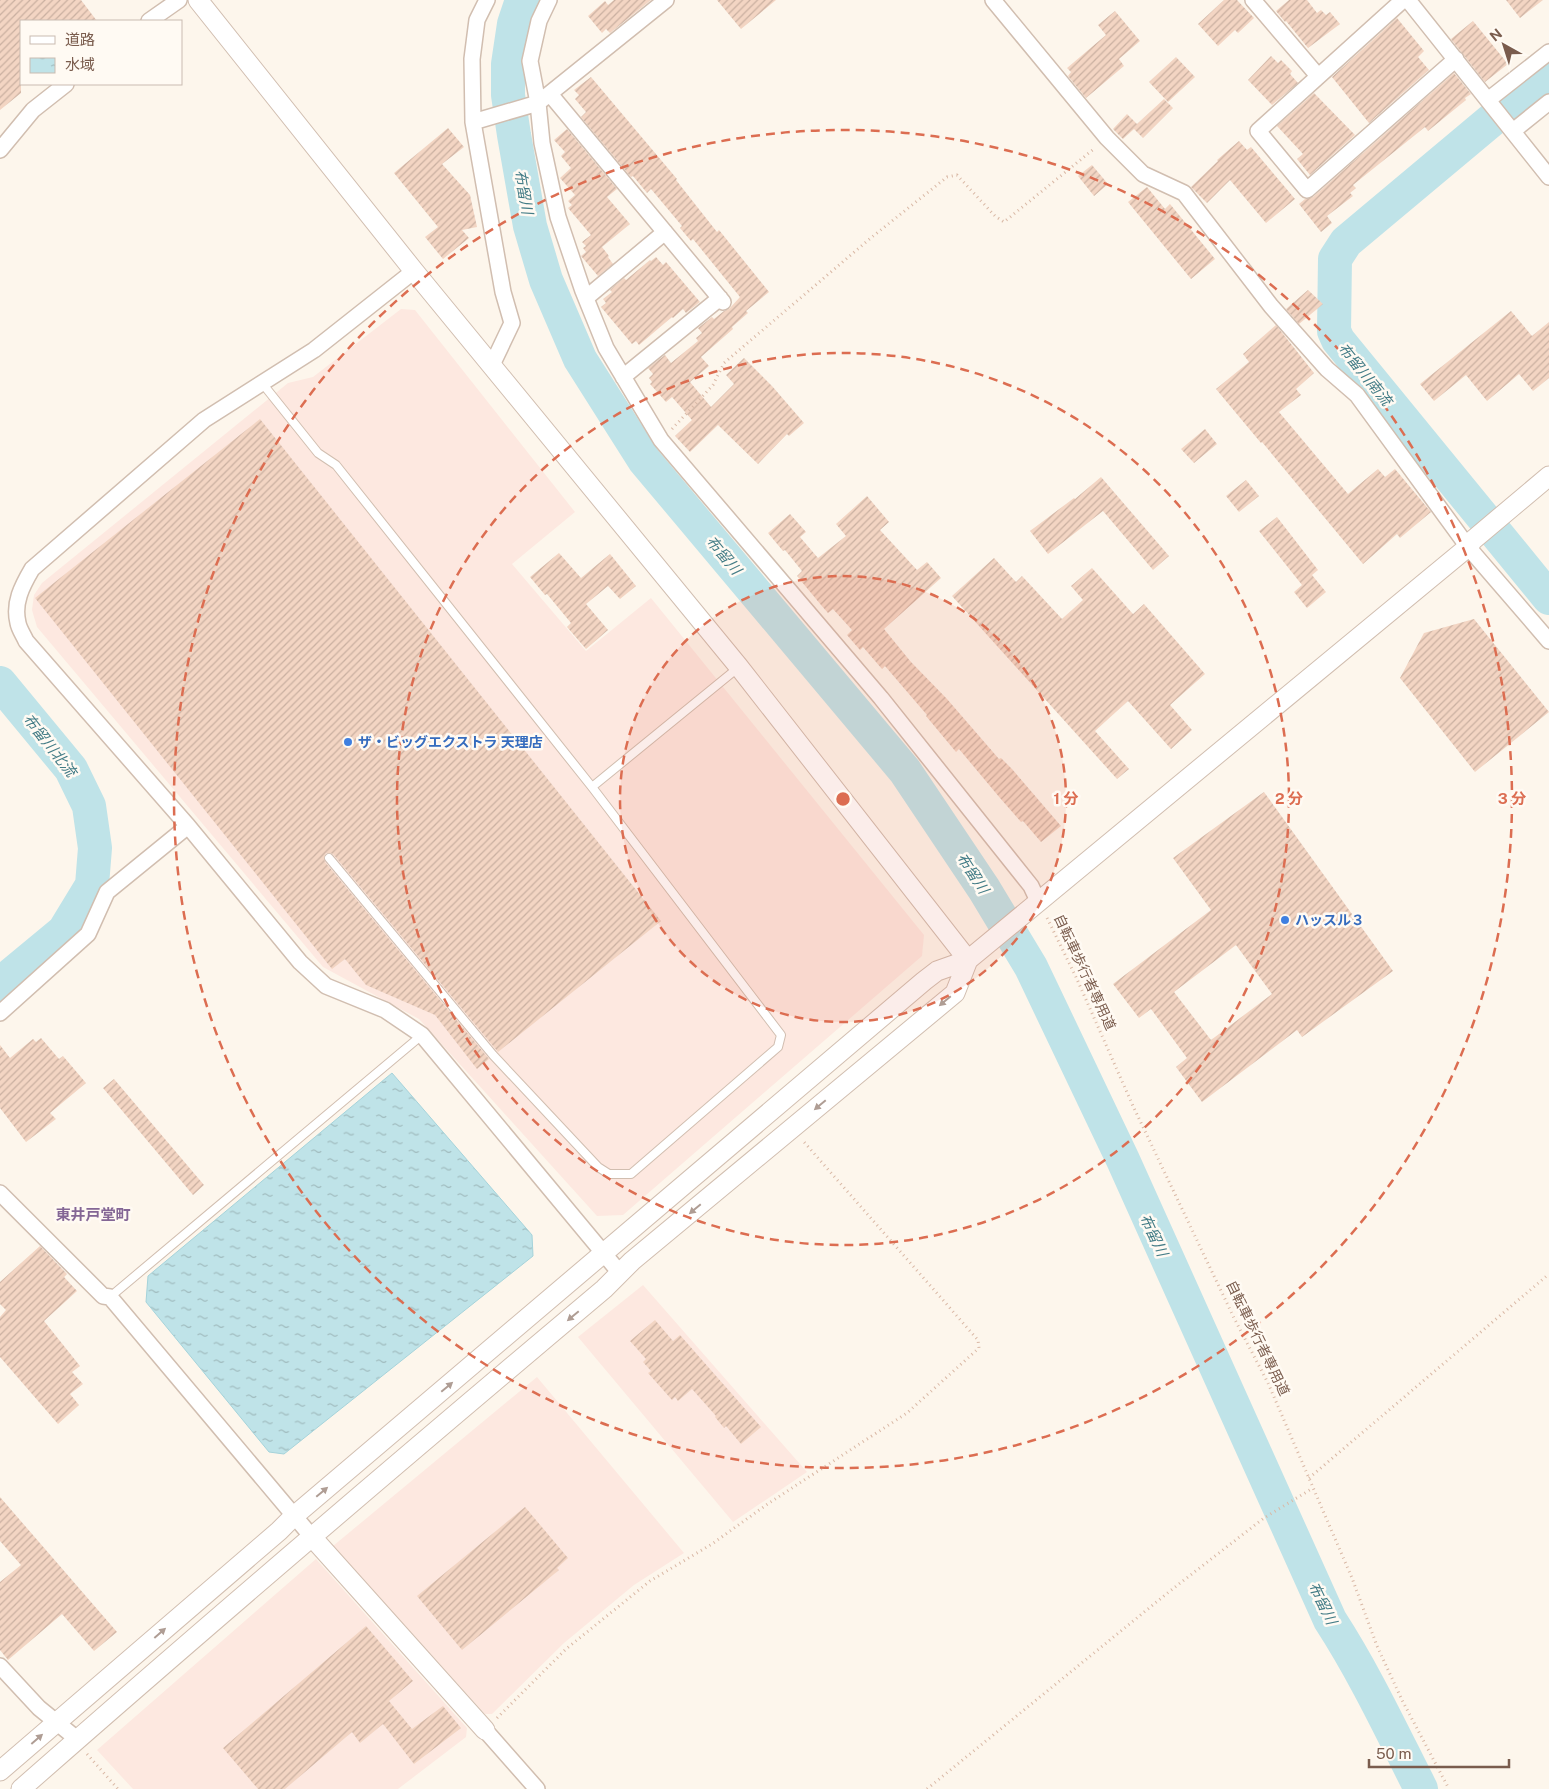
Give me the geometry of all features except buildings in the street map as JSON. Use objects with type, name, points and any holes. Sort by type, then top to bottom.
[{"type":"street","points":[[150,20],[179,0]]},
{"type":"street","points":[[198,0],[414,271],[973,955]]},
{"type":"street","points":[[487,0],[477,20],[472,58],[478,121],[503,292],[512,323],[492,365]]},
{"type":"street","points":[[549,0],[539,21],[530,61],[539,101],[542,143],[558,218],[606,348],[661,440],[881,698],[1031,886],[1033,905]]},
{"type":"street","points":[[478,121],[539,101],[666,0]]},
{"type":"street","points":[[993,0],[1107,138],[1143,174],[1184,194],[1271,306],[1327,369],[1358,396],[1549,641]]},
{"type":"street","points":[[1253,0],[1318,76]]},
{"type":"street","points":[[1403,0],[1258,131],[1307,190],[1456,59]]},
{"type":"street","points":[[1408,0],[1549,177]]},
{"type":"street","points":[[1488,100],[1549,52]]},
{"type":"street","points":[[0,150],[33,110],[65,85]]},
{"type":"street","points":[[539,101],[665,232],[721,300],[623,376]]},
{"type":"street","points":[[1513,131],[1549,102]]},
{"type":"street","points":[[586,298],[665,232]]},
{"type":"street","points":[[414,271],[314,350],[204,420],[32,569],[22,585],[17,598],[18,622],[26,641],[188,826],[300,962],[326,986],[385,1010],[422,1035],[620,1273]]},
{"type":"street","points":[[0,1771],[279,1531],[294,1516],[924,981],[937,971],[973,955],[1471,543],[1549,476]]},
{"type":"street","points":[[0,1013],[88,934],[107,892],[188,826]]},
{"type":"street","points":[[20,1789],[312,1537],[604,1289],[620,1273],[955,993],[973,955]]},
{"type":"street","points":[[0,1194],[102,1296],[110,1297],[312,1537],[537,1789]]},
{"type":"street","points":[[0,1666],[39,1708],[77,1740]]},
{"type":"lane","points":[[262,383],[318,453],[336,465],[592,787],[781,1035],[778,1048],[631,1174],[609,1174],[598,1167],[493,1056],[329,858]]},
{"type":"lane","points":[[592,787],[739,667]]},
{"type":"lane","points":[[110,1297],[422,1035]]},
{"type":"path","points":[[661,440],[713,385],[724,363],[872,237],[947,177],[958,175],[994,216],[1004,222],[1107,138]]},
{"type":"path","name":"自転車歩行者専用道","points":[[1033,905],[1076,976],[1133,1106],[1234,1318],[1268,1383],[1402,1700],[1449,1789]]},
{"type":"path","points":[[485,1730],[566,1649],[650,1581],[712,1544],[769,1503],[907,1413],[980,1348],[978,1340],[792,1128]]},
{"type":"path","points":[[1309,1478],[1549,1274]]},
{"type":"path","points":[[927,1789],[1162,1597],[1264,1518],[1313,1488]]},
{"type":"path","points":[[77,1740],[88,1756],[118,1789]]},
{"type":"shaded area","points":[[401,309],[415,310],[575,512],[512,564],[586,651],[651,598],[924,935],[922,956],[623,1215],[597,1216],[419,1019],[323,967],[37,627],[32,610],[34,595],[42,583],[288,383],[313,377]]},
{"type":"shaded area","points":[[643,1285],[807,1472],[733,1522],[578,1337]]},
{"type":"shaded area","points":[[537,1377],[684,1553],[634,1585],[564,1643],[492,1714],[485,1714],[333,1546]]},
{"type":"shaded area","points":[[316,1559],[467,1728],[466,1737],[398,1789],[133,1789],[97,1750]]},
{"type":"water","points":[[392,1073],[532,1235],[533,1256],[284,1454],[269,1452],[146,1302],[148,1276]]},
{"type":"waterway","name":"布留川","points":[[522,0],[514,24],[508,64],[508,95],[514,135],[530,226],[546,280],[580,359],[644,460],[905,771],[984,889],[1031,967],[1123,1160],[1330,1620],[1367,1682],[1421,1789]]},
{"type":"waterway","name":"布留川南流","points":[[1549,72],[1346,242],[1335,259],[1334,331],[1338,340],[1549,598]]},
{"type":"waterway","name":"布留川北流","points":[[0,683],[71,769],[89,806],[95,848],[92,885],[64,931],[0,984]]},
{"type":"place","name":"ザ・ビッグエクストラ 天理店","points":[[348,742]]},
{"type":"place","name":"ハッスル３","points":[[1285,920]]},
{"type":"district","name":"東井戸堂町","points":[[93,1214]]}]
